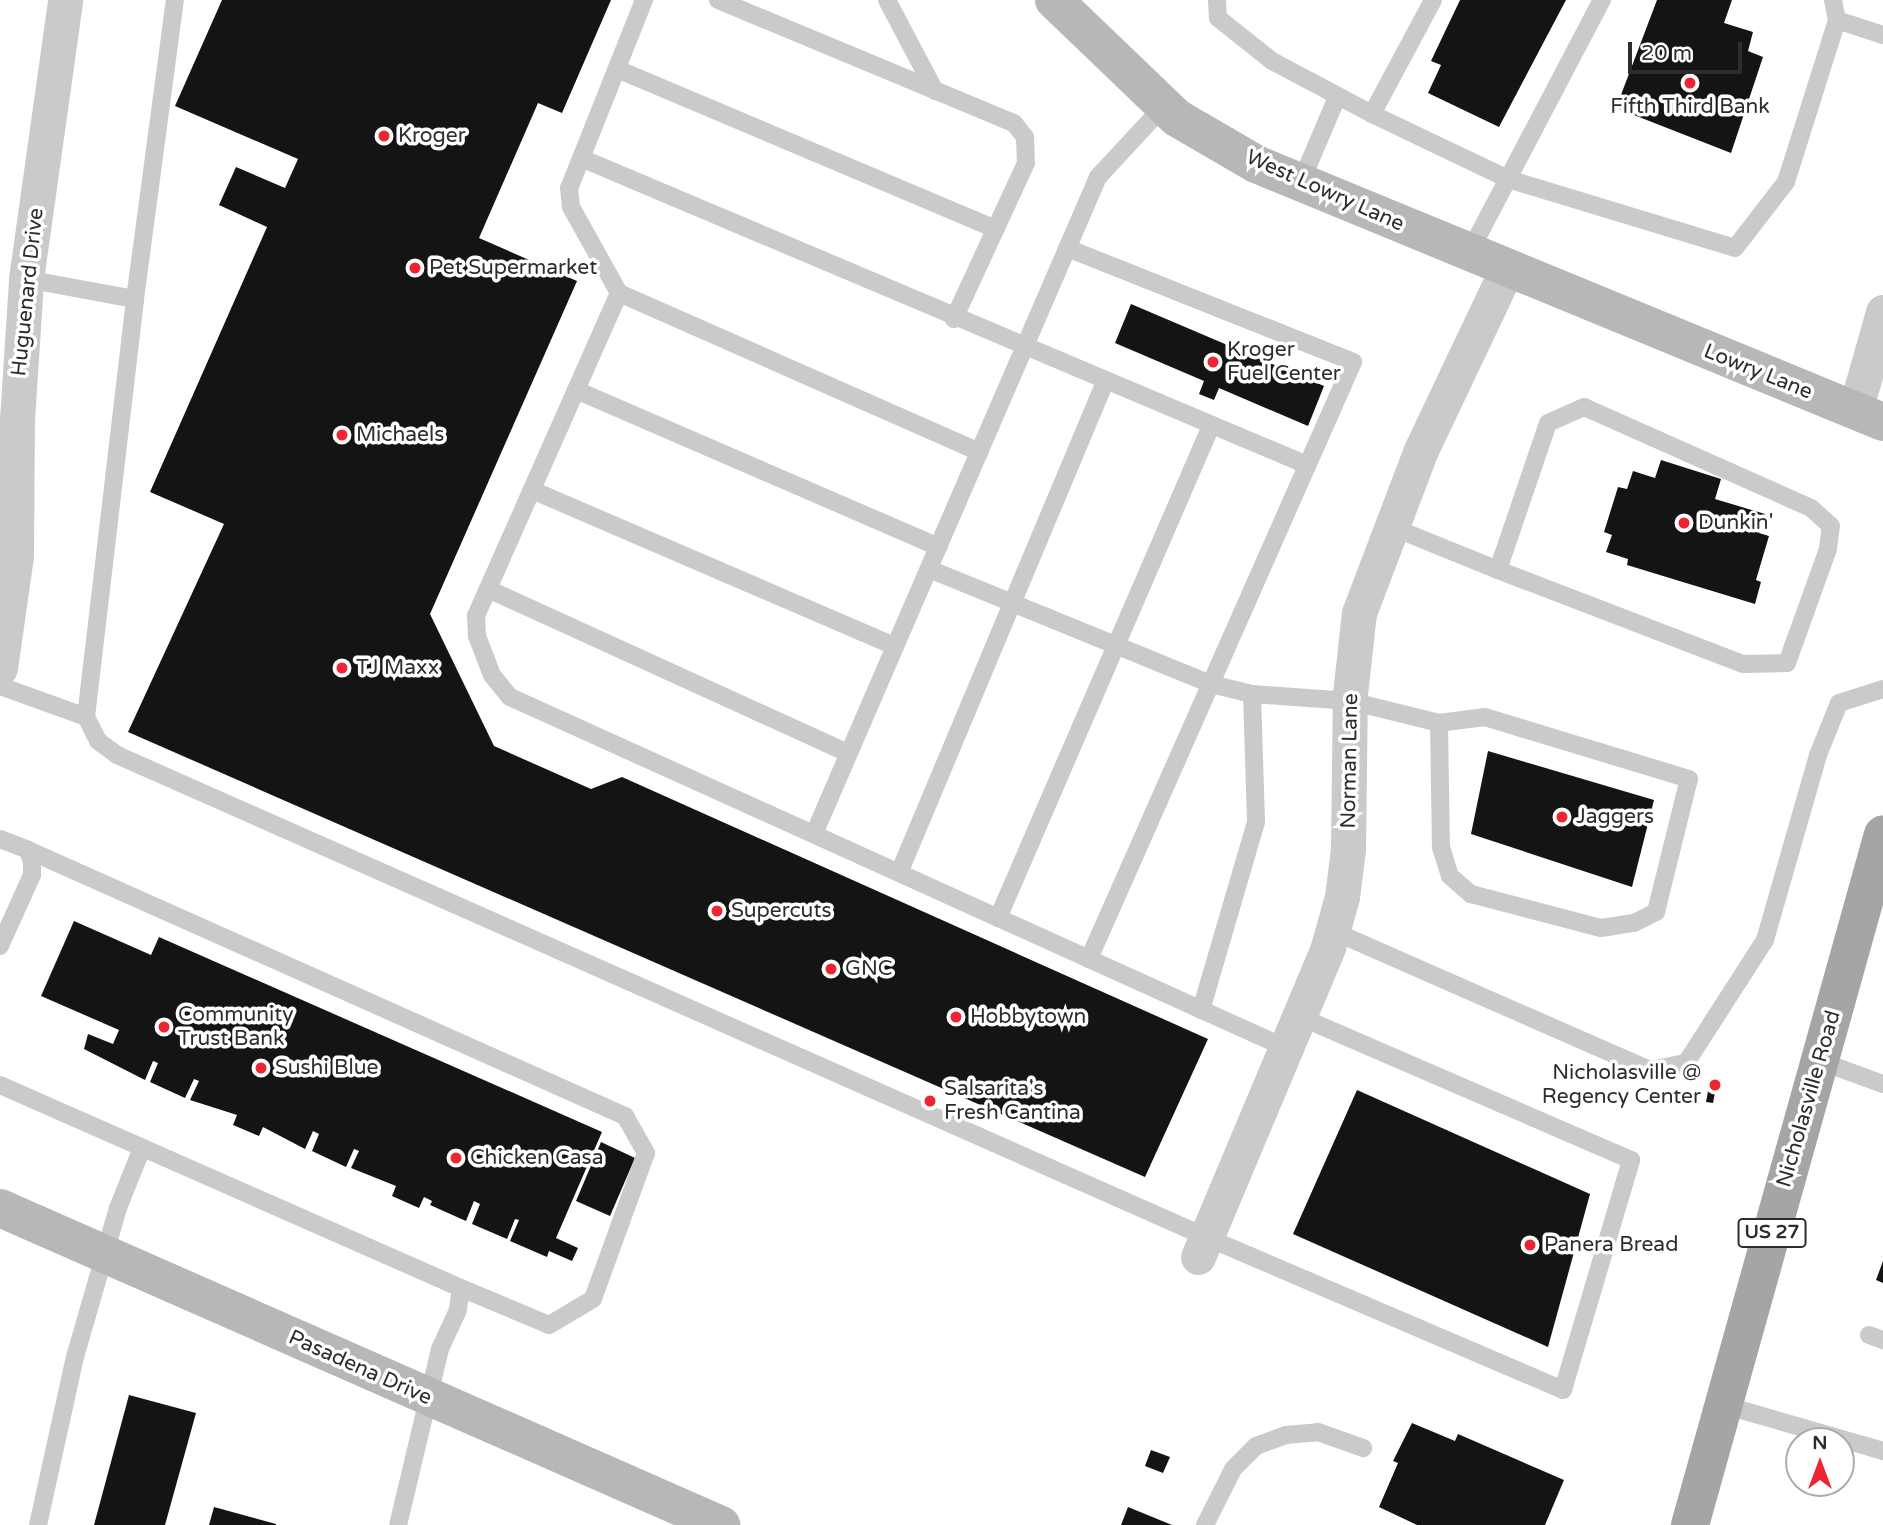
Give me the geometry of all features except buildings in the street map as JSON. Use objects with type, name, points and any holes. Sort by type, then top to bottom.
[{"type":"main road","name":"Nicholasville Road","points":[[1690,1525],[1883,834]]},
{"type":"street","name":"Huguenard Drive","points":[[0,668],[16,556],[8,458],[26,279],[65,0]]},
{"type":"street","name":"West Lowry Lane","points":[[1054,0],[1177,118],[1256,164],[1634,322]]},
{"type":"street","name":"Norman Lane","points":[[1202,1247],[1333,931],[1348,849],[1350,701],[1359,613],[1421,450],[1507,269]]},
{"type":"street","points":[[1869,416],[1883,312]]},
{"type":"street","name":"Lowry Lane","points":[[1634,322],[1869,416]]},
{"type":"street","name":"Pasadena Drive","points":[[0,1208],[721,1525]]},
{"type":"lane","points":[[175,0],[135,299],[86,717],[98,741],[117,755],[1202,1247],[1563,1390],[1632,1160],[1299,1016]]},
{"type":"lane","points":[[644,0],[569,188],[570,206],[619,293],[979,452]]},
{"type":"lane","points":[[718,0],[1014,124],[1025,137],[1026,163],[954,319]]},
{"type":"lane","points":[[887,0],[935,90]]},
{"type":"lane","points":[[1217,0],[1218,18],[1272,61],[1372,114],[1508,179],[1735,248],[1786,182],[1837,20],[1833,0]]},
{"type":"lane","points":[[1372,114],[1433,0]]},
{"type":"lane","points":[[1469,253],[1602,0]]},
{"type":"lane","points":[[1837,20],[1883,35]]},
{"type":"lane","points":[[617,69],[996,229]]},
{"type":"lane","points":[[1301,182],[1337,97]]},
{"type":"lane","points":[[814,834],[1097,177],[1164,106]]},
{"type":"lane","points":[[581,158],[954,319],[1307,465]]},
{"type":"lane","points":[[1067,248],[1353,362],[1089,959]]},
{"type":"lane","points":[[26,279],[135,299]]},
{"type":"lane","points":[[619,293],[476,617],[477,635],[492,676],[510,697],[1286,1048]]},
{"type":"lane","points":[[899,873],[1105,382]]},
{"type":"lane","points":[[576,390],[938,547]]},
{"type":"lane","points":[[1392,527],[1498,570],[1743,664],[1787,663],[1828,549],[1830,526],[1811,508],[1584,407],[1548,423],[1498,570]]},
{"type":"lane","points":[[998,918],[1119,646],[1211,426]]},
{"type":"lane","points":[[532,490],[895,646]]},
{"type":"lane","points":[[929,569],[1211,684],[1252,694],[1350,701],[1439,723],[1485,717],[1689,779],[1656,912],[1633,923],[1601,928],[1471,894],[1451,876],[1441,846],[1439,723]]},
{"type":"lane","points":[[488,589],[848,753]]},
{"type":"lane","points":[[0,686],[86,717]]},
{"type":"lane","points":[[1333,931],[1650,1070],[1686,1063],[1765,940],[1818,755],[1839,703],[1883,689]]},
{"type":"lane","points":[[1201,1010],[1256,822],[1252,694]]},
{"type":"lane","points":[[0,839],[625,1116],[646,1153],[593,1299],[550,1325],[0,1086]]},
{"type":"lane","points":[[0,946],[32,875],[27,850]]},
{"type":"lane","points":[[1820,1061],[1883,1084]]},
{"type":"lane","points":[[38,1525],[75,1357],[142,1147]]},
{"type":"lane","points":[[398,1525],[440,1349],[458,1310],[461,1288]]},
{"type":"lane","points":[[1724,1405],[1883,1451]]},
{"type":"lane","points":[[1205,1525],[1233,1469],[1256,1446],[1286,1435],[1318,1432],[1363,1448]]},
{"type":"place","name":"Fifth Third Bank","points":[[1690,83]]},
{"type":"place","name":"Kroger","points":[[384,136]]},
{"type":"place","name":"Pet Supermarket","points":[[415,268]]},
{"type":"place","name":"Kroger Fuel Center","points":[[1213,362]]},
{"type":"place","name":"Michaels","points":[[342,435]]},
{"type":"place","name":"Dunkin'","points":[[1684,523]]},
{"type":"place","name":"TJ Maxx","points":[[342,668]]},
{"type":"place","name":"Jaggers","points":[[1562,817]]},
{"type":"place","name":"Supercuts","points":[[717,911]]},
{"type":"place","name":"GNC","points":[[831,969]]},
{"type":"place","name":"Hobbytown","points":[[956,1017]]},
{"type":"place","name":"Community Trust Bank","points":[[164,1027]]},
{"type":"place","name":"Sushi Blue","points":[[261,1068]]},
{"type":"place","name":"Nicholasville @ Regency Center","points":[[1715,1085]]},
{"type":"place","name":"Salsarita's Fresh Cantina","points":[[930,1101]]},
{"type":"place","name":"Chicken Casa","points":[[456,1158]]},
{"type":"place","name":"Panera Bread","points":[[1530,1245]]}]
